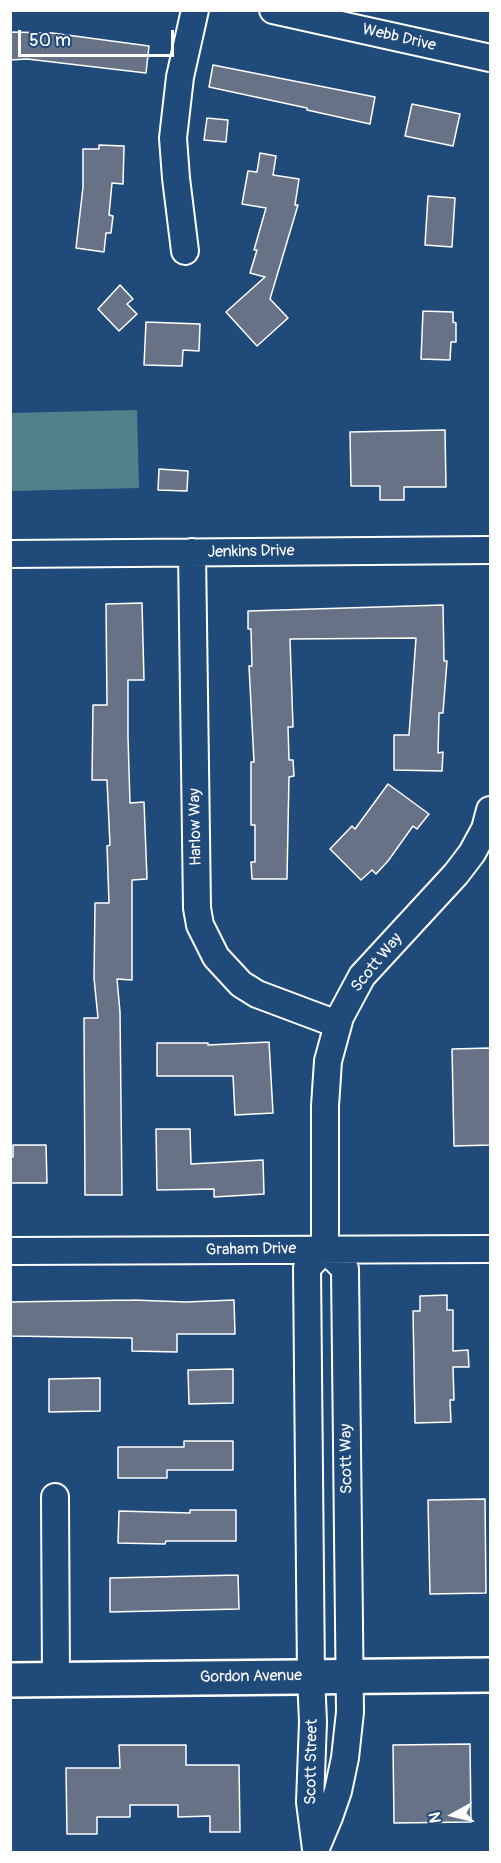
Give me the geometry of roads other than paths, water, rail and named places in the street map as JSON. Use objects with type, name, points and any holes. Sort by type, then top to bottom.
[{"type":"main road","name":"Gordon Avenue","points":[[10,1680],[490,1675]]},
{"type":"street","points":[[185,251],[173,138],[180,77],[195,10]]},
{"type":"street","name":"Webb Drive","points":[[273,10],[490,58]]},
{"type":"street","name":"Jenkins Drive","points":[[10,554],[490,550]]},
{"type":"street","name":"Harlow Way","points":[[192,552],[197,908],[200,925],[216,957],[241,984],[257,994],[337,1024]]},
{"type":"street","name":"Scott Way","points":[[350,1677],[345,1269],[325,1249],[328,1060],[337,1024],[349,997],[362,976],[438,895],[472,853],[485,829],[490,810]]},
{"type":"street","points":[[311,1676],[307,1268],[325,1249]]},
{"type":"street","name":"Graham Drive","points":[[10,1251],[490,1249]]},
{"type":"street","points":[[308,1447],[347,1446]]},
{"type":"street","points":[[56,1497],[56,1679]]},
{"type":"street","name":"Scott Street","points":[[311,1676],[313,1722],[310,1802],[316,1850]]},
{"type":"street","name":"Scott Street","points":[[316,1850],[342,1775],[350,1718],[350,1677]]}]
